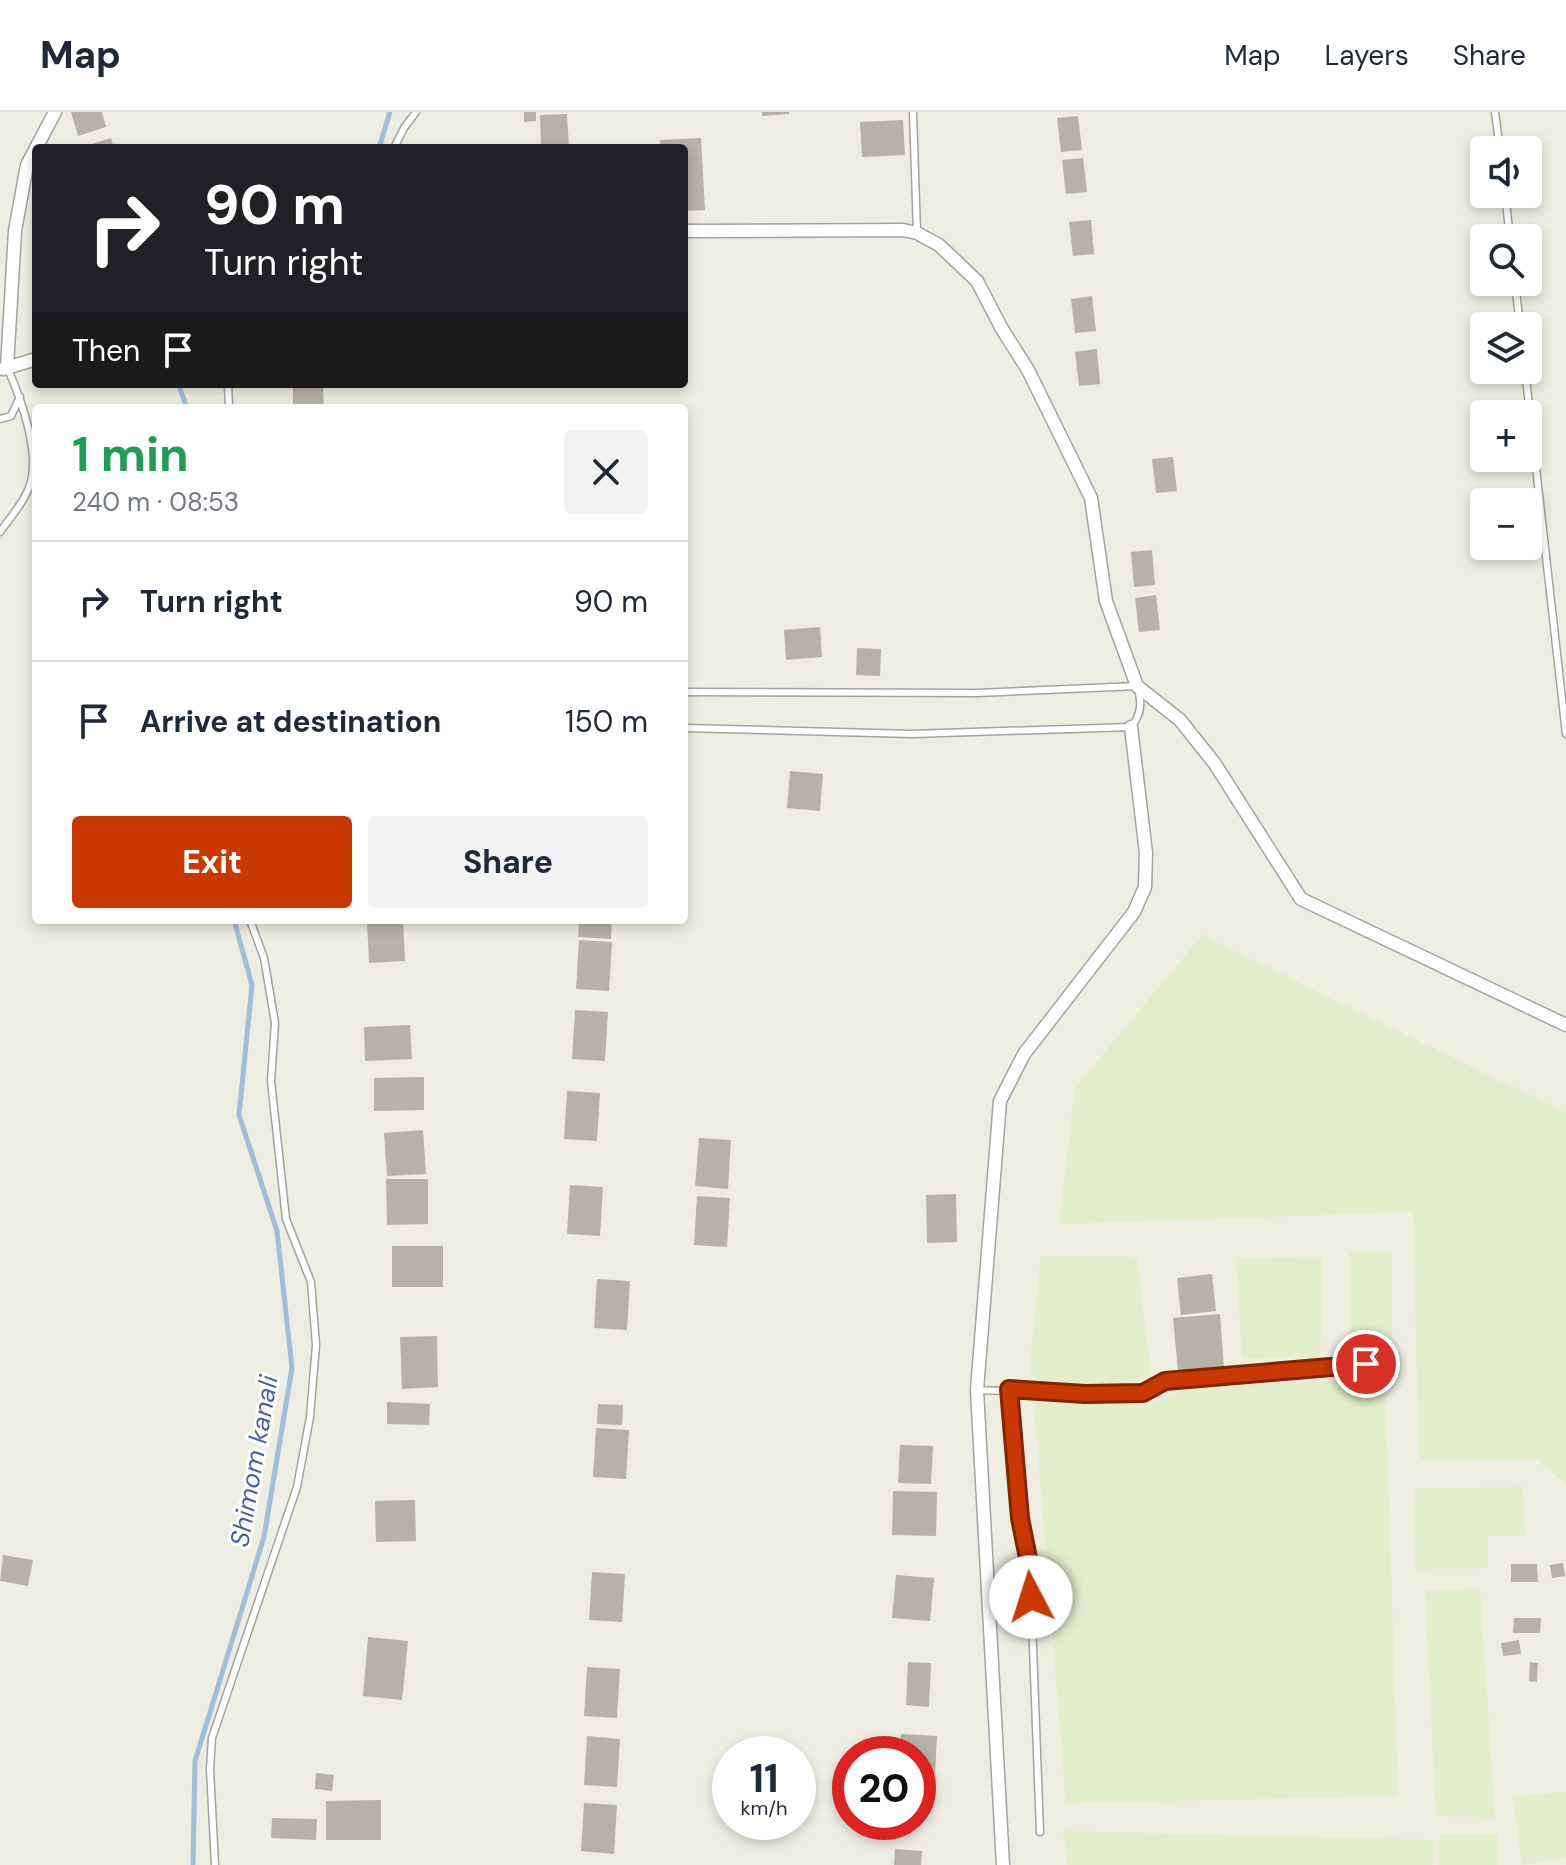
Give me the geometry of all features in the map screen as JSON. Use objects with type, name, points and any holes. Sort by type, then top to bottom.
[{"type":"street","points":[[38,144],[55,112]]},
{"type":"street","points":[[32,156],[27,165],[15,231],[4,368],[32,360]]},
{"type":"street","points":[[688,231],[903,230],[917,233],[939,245],[977,281],[1028,370],[1091,498],[1106,601],[1137,686],[1180,720],[1215,764],[1301,899],[1566,1025]]},
{"type":"street","points":[[1003,1865],[977,1390],[1000,1101],[1024,1054],[1134,912],[1145,887],[1146,853],[1131,727]]},
{"type":"lane","points":[[396,144],[416,112]]},
{"type":"lane","points":[[913,112],[917,233]]},
{"type":"lane","points":[[1495,112],[1498,136]]},
{"type":"lane","points":[[0,532],[29,489],[32,470],[32,449],[20,397],[4,368]]},
{"type":"lane","points":[[1527,384],[1566,734]]},
{"type":"lane","points":[[0,419],[11,416],[20,397]]},
{"type":"lane","points":[[688,692],[977,693],[1137,686],[1142,701],[1137,720],[1131,727],[912,734],[688,728]]},
{"type":"lane","points":[[215,1865],[210,1769],[212,1738],[297,1487],[310,1417],[316,1345],[311,1282],[286,1219],[271,1081],[275,1023],[264,958],[251,924]]},
{"type":"lane","points":[[977,1390],[1143,1393],[1165,1381],[1366,1364]]},
{"type":"lane","points":[[1009,1389],[1020,1518],[1030,1568],[1040,1832]]},
{"type":"green space","points":[[1202,935],[1566,1113],[1566,1484],[1537,1460],[1419,1461],[1413,1212],[1059,1224],[1075,1088]]},
{"type":"green space","points":[[1350,1252],[1392,1252],[1392,1349],[1350,1348]]},
{"type":"green space","points":[[1041,1256],[1137,1257],[1151,1374],[1120,1384],[1085,1384],[1038,1379],[1029,1372]]},
{"type":"green space","points":[[1323,1257],[1320,1357],[1242,1359],[1236,1258]]},
{"type":"green space","points":[[1385,1378],[1398,1796],[1066,1803],[1034,1404],[1150,1404],[1188,1388]]},
{"type":"green space","points":[[1523,1487],[1525,1535],[1488,1536],[1488,1568],[1415,1569],[1413,1489]]},
{"type":"green space","points":[[1480,1589],[1495,1817],[1436,1816],[1425,1590]]},
{"type":"green space","points":[[1566,1792],[1566,1857],[1522,1865],[1513,1796]]},
{"type":"green space","points":[[1063,1831],[1433,1840],[1432,1865],[1068,1865]]},
{"type":"green space","points":[[1440,1834],[1497,1834],[1498,1865],[1439,1865]]},
{"type":"building","points":[[71,112],[102,112],[106,127],[78,136]]},
{"type":"building","points":[[524,112],[536,112],[536,121],[524,122]]},
{"type":"building","points":[[762,112],[789,112],[789,114],[762,116]]},
{"type":"building","points":[[567,114],[569,144],[541,144],[540,115]]},
{"type":"building","points":[[1078,116],[1082,150],[1061,152],[1057,118]]},
{"type":"building","points":[[903,120],[905,155],[862,157],[860,122]]},
{"type":"building","points":[[111,138],[113,144],[92,144]]},
{"type":"building","points":[[701,138],[705,210],[688,211],[688,144],[660,144],[660,140]]},
{"type":"building","points":[[1083,158],[1087,192],[1066,194],[1062,160]]},
{"type":"building","points":[[1091,220],[1094,254],[1073,256],[1069,222]]},
{"type":"building","points":[[1092,296],[1096,331],[1075,333],[1071,299]]},
{"type":"building","points":[[1097,349],[1100,384],[1079,386],[1075,352]]},
{"type":"building","points":[[293,388],[323,388],[324,404],[293,404]]},
{"type":"building","points":[[1173,457],[1177,491],[1156,493],[1152,459]]},
{"type":"building","points":[[1152,550],[1155,585],[1134,587],[1131,552]]},
{"type":"building","points":[[1156,595],[1160,630],[1139,632],[1135,598]]},
{"type":"building","points":[[820,627],[822,657],[786,660],[784,630]]},
{"type":"building","points":[[857,648],[881,649],[880,676],[856,675]]},
{"type":"building","points":[[790,771],[823,774],[820,811],[787,808]]},
{"type":"building","points":[[367,924],[403,924],[405,961],[369,963]]},
{"type":"building","points":[[579,924],[612,924],[611,939],[578,937]]},
{"type":"building","points":[[579,940],[612,942],[609,991],[576,989]]},
{"type":"building","points":[[575,1010],[608,1012],[605,1061],[572,1059]]},
{"type":"building","points":[[410,1025],[412,1059],[365,1061],[364,1027]]},
{"type":"building","points":[[424,1077],[424,1110],[374,1111],[374,1078]]},
{"type":"building","points":[[567,1091],[600,1093],[597,1141],[564,1139]]},
{"type":"building","points":[[423,1130],[426,1174],[387,1176],[384,1133]]},
{"type":"building","points":[[699,1138],[731,1140],[728,1189],[695,1186]]},
{"type":"building","points":[[386,1179],[428,1179],[428,1224],[387,1225]]},
{"type":"building","points":[[570,1185],[603,1187],[600,1236],[567,1234]]},
{"type":"building","points":[[956,1194],[957,1242],[927,1243],[926,1195]]},
{"type":"building","points":[[697,1196],[730,1198],[727,1247],[694,1245]]},
{"type":"building","points":[[392,1246],[443,1246],[443,1287],[392,1287]]},
{"type":"building","points":[[1212,1274],[1216,1311],[1181,1315],[1177,1278]]},
{"type":"building","points":[[597,1279],[630,1281],[627,1330],[594,1328]]},
{"type":"building","points":[[1220,1314],[1224,1368],[1178,1371],[1173,1318]]},
{"type":"building","points":[[437,1336],[438,1387],[402,1389],[400,1337]]},
{"type":"building","points":[[387,1402],[430,1404],[429,1425],[387,1424]]},
{"type":"building","points":[[598,1404],[623,1405],[622,1425],[597,1424]]},
{"type":"building","points":[[596,1428],[629,1430],[626,1479],[593,1477]]},
{"type":"building","points":[[900,1445],[933,1446],[931,1484],[898,1483]]},
{"type":"building","points":[[893,1491],[937,1492],[936,1536],[892,1535]]},
{"type":"building","points":[[415,1500],[416,1541],[376,1542],[375,1501]]},
{"type":"building","points":[[3,1555],[33,1560],[28,1586],[0,1581]]},
{"type":"building","points":[[1563,1563],[1565,1576],[1552,1578],[1550,1565]]},
{"type":"building","points":[[1511,1564],[1537,1564],[1538,1582],[1511,1582]]},
{"type":"building","points":[[592,1572],[625,1574],[622,1622],[589,1620]]},
{"type":"building","points":[[896,1575],[934,1578],[930,1621],[892,1618]]},
{"type":"building","points":[[1514,1618],[1541,1618],[1540,1633],[1513,1633]]},
{"type":"building","points":[[368,1637],[408,1641],[402,1700],[363,1696]]},
{"type":"building","points":[[1519,1640],[1521,1654],[1503,1656],[1501,1643]]},
{"type":"building","points":[[908,1662],[931,1663],[929,1707],[906,1705]]},
{"type":"building","points":[[1530,1662],[1538,1663],[1537,1682],[1529,1681]]},
{"type":"building","points":[[587,1667],[620,1669],[617,1718],[584,1716]]},
{"type":"building","points":[[901,1734],[937,1736],[936,1755],[936,1736]]},
{"type":"building","points":[[587,1736],[620,1739],[617,1787],[584,1785]]},
{"type":"building","points":[[316,1773],[334,1775],[332,1791],[315,1789]]},
{"type":"building","points":[[381,1800],[381,1840],[326,1840],[326,1801]]},
{"type":"building","points":[[584,1803],[617,1805],[614,1854],[581,1851]]},
{"type":"building","points":[[272,1818],[317,1819],[316,1840],[271,1838]]},
{"type":"building","points":[[895,1849],[922,1851],[921,1865],[894,1865]]},
{"type":"waterway","name":"Shimom kanali","points":[[380,144],[390,112]]},
{"type":"waterway","name":"Shimom kanali","points":[[180,388],[186,404]]},
{"type":"waterway","name":"Shimom kanali","points":[[193,1865],[195,1761],[264,1537],[292,1368],[277,1231],[239,1115],[252,985],[235,924]]},
{"type":"route","points":[[1031,1597],[1030,1568],[1020,1518],[1009,1389],[1085,1394],[1143,1393],[1165,1381],[1366,1364]]}]
